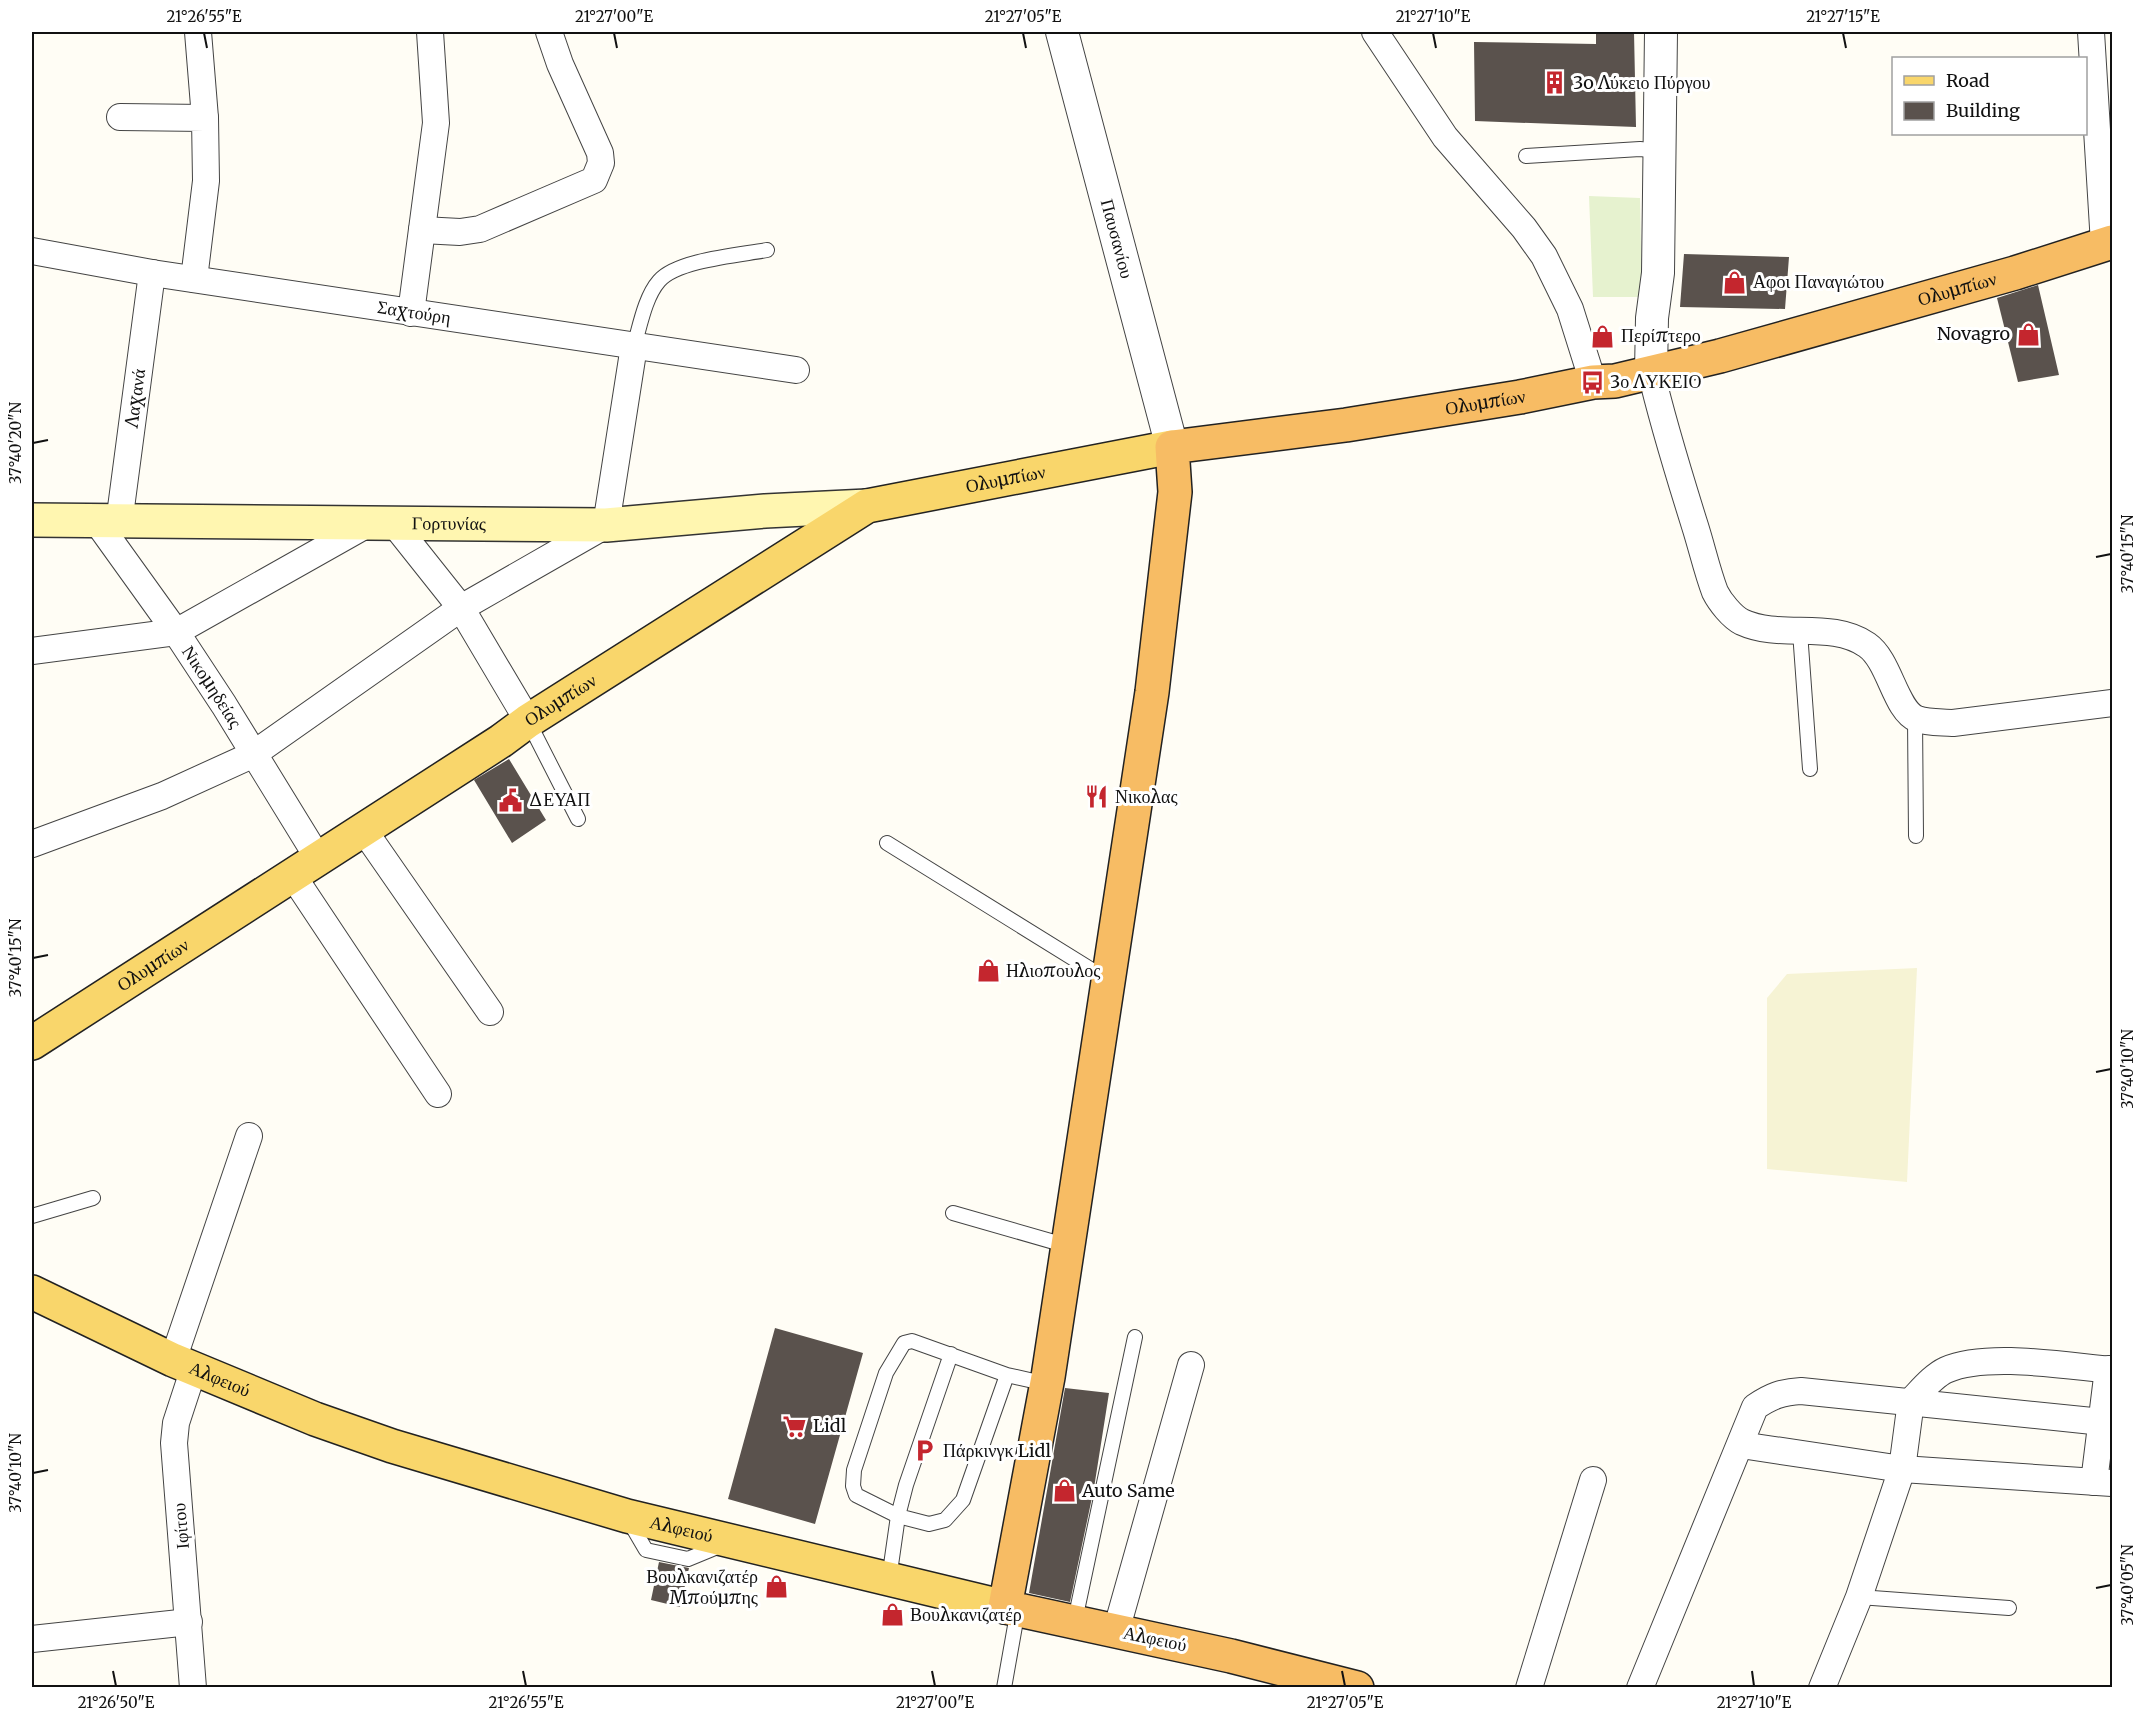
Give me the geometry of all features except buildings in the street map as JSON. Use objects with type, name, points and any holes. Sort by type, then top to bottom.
[{"type":"highway","name":"Ολυμπίων","points":[[1172,447],[1358,423],[1520,397],[1593,382],[1615,381],[1720,356],[2004,276],[2108,243]]},
{"type":"highway","points":[[1011,1608],[1110,981],[1152,692],[1176,492],[1172,447]]},
{"type":"highway","name":"Αλφειού","points":[[1011,1608],[1075,1620],[1342,1685]]},
{"type":"main road","name":"Ολυμπίων","points":[[32,1043],[528,721],[867,506],[1172,447]]},
{"type":"main road","name":"Γορτυνίας","points":[[32,520],[108,523],[606,525],[765,511],[867,506]]},
{"type":"main road","name":"Αλφειού","points":[[32,1292],[184,1364],[315,1419],[392,1446],[627,1516],[1011,1608]]},
{"type":"street","points":[[194,279],[206,181],[205,118],[198,32]]},
{"type":"street","points":[[411,313],[436,123],[430,32]]},
{"type":"street","points":[[422,230],[460,232],[480,229],[594,180],[599,172],[600,153],[560,64],[549,32]]},
{"type":"street","name":"Παυσανίου","points":[[1062,32],[1172,447]]},
{"type":"street","points":[[1375,32],[1445,137],[1524,228],[1544,256],[1570,309],[1593,382]]},
{"type":"street","points":[[1660,32],[1658,273],[1653,318],[1651,372],[1673,458],[1716,594],[1741,621],[1760,627],[1800,632],[1839,633],[1861,640],[1874,650],[1904,706],[1915,718],[1953,723],[2112,703]]},
{"type":"street","points":[[2091,32],[2108,243]]},
{"type":"street","points":[[120,117],[205,118]]},
{"type":"street","name":"Σαχτούρη","points":[[32,251],[152,273],[796,370]]},
{"type":"street","name":"Λαχανά","points":[[108,523],[152,273]]},
{"type":"street","points":[[32,844],[162,796],[252,755],[461,608],[606,525],[634,346]]},
{"type":"street","name":"Νικομηδείας","points":[[108,523],[224,705],[252,755],[306,867],[438,1094]]},
{"type":"street","points":[[32,651],[176,632],[381,525],[461,608],[528,721]]},
{"type":"street","points":[[363,829],[490,1012]]},
{"type":"street","name":"Ιφίτου","points":[[193,1688],[174,1443],[176,1423],[184,1364],[249,1136]]},
{"type":"street","points":[[1741,1445],[1902,1469],[2103,1483],[2110,1370],[1986,1361],[1965,1363],[1943,1372],[1911,1401],[1902,1469],[1859,1598],[1822,1688]]},
{"type":"street","points":[[1116,1631],[1191,1365]]},
{"type":"street","points":[[1640,1688],[1755,1407],[1770,1396],[1785,1392],[1911,1401],[2106,1423]]},
{"type":"street","points":[[1529,1688],[1593,1480]]},
{"type":"street","points":[[32,1639],[189,1622]]},
{"type":"lane","points":[[1526,156],[1640,149],[1659,151]]},
{"type":"lane","points":[[634,346],[646,306],[659,281],[672,271],[767,250]]},
{"type":"lane","points":[[1800,632],[1810,769]]},
{"type":"lane","points":[[1915,718],[1916,836]]},
{"type":"lane","points":[[528,721],[578,819]]},
{"type":"lane","points":[[887,843],[1110,981]]},
{"type":"lane","points":[[32,1216],[93,1198]]},
{"type":"lane","points":[[953,1213],[1068,1246]]},
{"type":"lane","points":[[1075,1620],[1135,1337]]},
{"type":"lane","points":[[1007,1375],[963,1500],[945,1520],[929,1524],[898,1516],[856,1495],[853,1485],[854,1470],[886,1372],[898,1350],[904,1344],[912,1341],[1007,1375],[1047,1384]]},
{"type":"lane","points":[[889,1579],[898,1516],[910,1470],[951,1354]]},
{"type":"lane","points":[[1859,1598],[2009,1608]]},
{"type":"lane","points":[[1004,1688],[1011,1608]]},
{"type":"shaded area","points":[[1917,968],[1907,1182],[1767,1169],[1767,998],[1787,974]]},
{"type":"green space","points":[[1589,196],[1640,198],[1642,297],[1593,297]]},
{"type":"place","name":"3o Λύκειο Πύργου","points":[[1555,83]]},
{"type":"place","name":"Αφοι Παναγιώτου","points":[[1735,282]]},
{"type":"place","name":"Novagro","points":[[2028,334]]},
{"type":"place","name":"Περίπτερο","points":[[1603,336]]},
{"type":"place","name":"3ο ΛΥΚΕΙΟ","points":[[1592,382]]},
{"type":"place","name":"Νικολας","points":[[1097,797]]},
{"type":"place","name":"ΔΕΥΑΠ","points":[[510,800]]},
{"type":"place","name":"Ηλιοπουλος","points":[[988,971]]},
{"type":"place","name":"Lidl","points":[[795,1426]]},
{"type":"place","name":"Πάρκινγκ Lidl","points":[[925,1451]]},
{"type":"place","name":"Auto Same","points":[[1064,1491]]},
{"type":"place","name":"Βουλκανιζατέρ Μπούμπης","points":[[776,1587]]},
{"type":"place","name":"Βουλκανιζατέρ","points":[[892,1615]]}]
